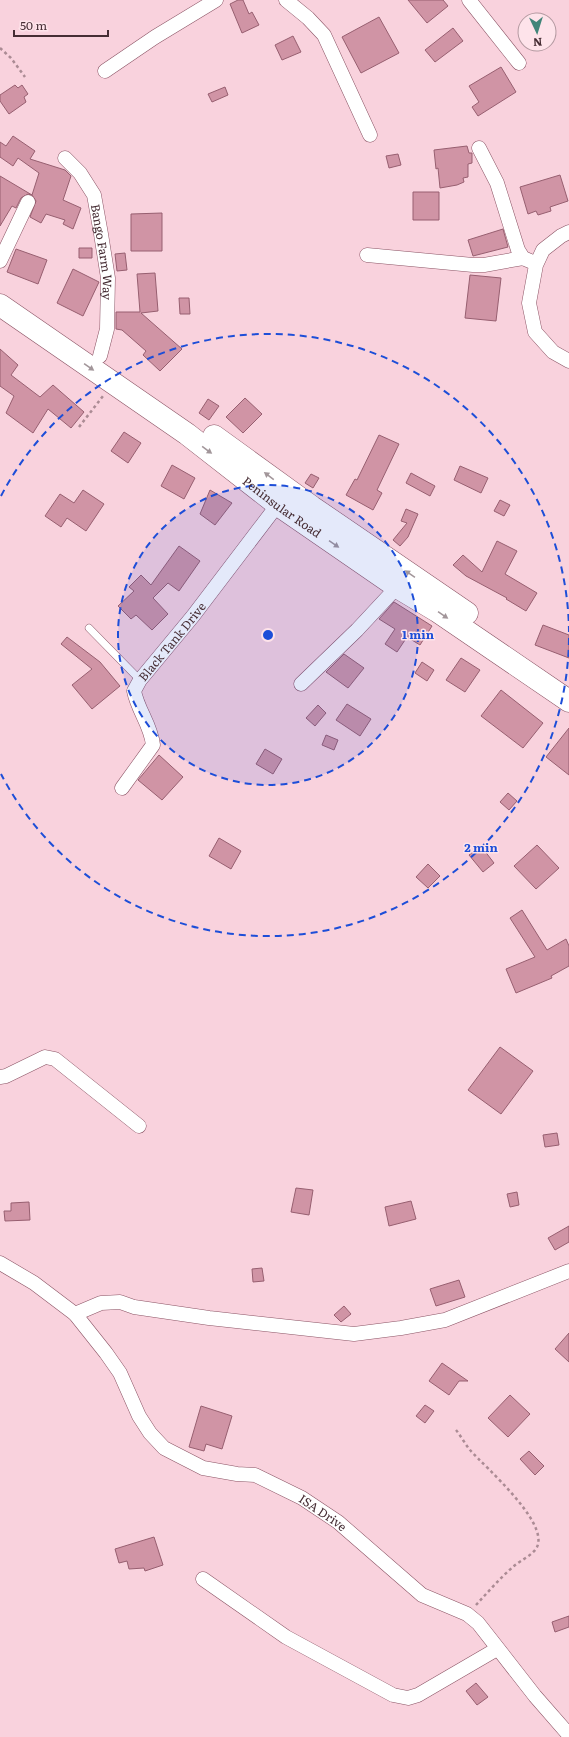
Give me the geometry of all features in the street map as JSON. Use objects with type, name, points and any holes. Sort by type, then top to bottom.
[{"type":"main road","name":"Peninsular Road","points":[[1,303],[100,356],[234,450],[283,498],[397,587],[437,611],[569,701]]},
{"type":"main road","name":"Peninsular Road","points":[[1,303],[113,384],[204,447],[569,683]]},
{"type":"street","points":[[105,71],[155,37],[216,0]]},
{"type":"street","points":[[286,0],[308,18],[324,35],[370,134]]},
{"type":"street","points":[[469,0],[519,63]]},
{"type":"street","points":[[479,148],[497,183],[518,250],[524,258],[536,265]]},
{"type":"street","name":"Bango Farm Way","points":[[65,158],[80,173],[94,195],[102,234],[108,278],[107,328],[100,356]]},
{"type":"street","points":[[0,261],[28,202]]},
{"type":"street","points":[[569,232],[561,236],[543,250],[536,265],[529,303],[535,332],[553,352],[569,361]]},
{"type":"street","points":[[367,255],[473,265],[484,265],[524,258]]},
{"type":"street","name":"Black Tank Drive","points":[[122,788],[152,745],[152,733],[138,705],[134,691],[140,680],[193,616],[283,498]]},
{"type":"street","points":[[301,684],[397,587]]},
{"type":"street","points":[[0,1077],[6,1076],[45,1057],[55,1059],[139,1126]]},
{"type":"street","name":"ISA Drive","points":[[0,1263],[34,1283],[75,1314],[106,1352],[120,1373],[139,1416],[150,1433],[164,1448],[204,1468],[237,1474],[255,1475],[302,1498],[338,1522],[422,1595],[467,1614],[478,1623],[535,1696],[569,1735]]},
{"type":"street","points":[[75,1314],[101,1303],[120,1302],[134,1307],[209,1318],[354,1334],[401,1328],[445,1320],[569,1271]]},
{"type":"street","points":[[203,1579],[286,1637],[393,1695],[408,1698],[418,1695],[497,1648]]},
{"type":"lane","points":[[89,628],[140,680]]},
{"type":"path","points":[[0,48],[11,58],[25,77]]},
{"type":"path","points":[[79,426],[113,384]]},
{"type":"path","points":[[456,1430],[469,1448],[514,1494],[530,1518],[538,1540],[535,1550],[514,1566],[467,1614]]},
{"type":"building","points":[[238,0],[243,0],[249,14],[252,12],[259,25],[242,33],[230,4]]},
{"type":"building","points":[[408,0],[443,0],[448,6],[427,23]]},
{"type":"building","points":[[379,17],[399,53],[361,73],[342,37]]},
{"type":"building","points":[[453,28],[463,41],[435,62],[425,50]]},
{"type":"building","points":[[293,36],[301,52],[282,60],[275,45]]},
{"type":"building","points":[[501,67],[516,92],[478,116],[472,107],[479,102],[469,86]]},
{"type":"building","points":[[15,85],[18,88],[22,85],[28,94],[24,97],[26,102],[9,114],[0,101],[0,95]]},
{"type":"building","points":[[225,87],[228,95],[212,102],[208,94]]},
{"type":"building","points":[[13,136],[35,151],[30,159],[65,170],[71,176],[63,200],[81,208],[73,229],[63,224],[65,220],[46,214],[41,223],[30,217],[36,201],[32,195],[39,173],[18,158],[13,166],[0,157],[0,142],[6,146]]},
{"type":"building","points":[[467,146],[469,153],[472,153],[472,163],[468,164],[468,177],[463,178],[464,182],[457,185],[440,188],[434,150]]},
{"type":"building","points":[[398,154],[401,165],[389,168],[386,156]]},
{"type":"building","points":[[560,175],[568,201],[550,207],[551,211],[538,215],[536,211],[528,214],[520,187]]},
{"type":"building","points":[[0,176],[32,195],[28,194],[21,198],[16,208],[12,206],[0,226]]},
{"type":"building","points":[[413,192],[439,192],[439,220],[413,220]]},
{"type":"building","points":[[162,213],[162,251],[131,251],[131,214]]},
{"type":"building","points":[[503,229],[508,247],[473,256],[468,240]]},
{"type":"building","points":[[79,248],[92,248],[92,258],[79,258]]},
{"type":"building","points":[[16,249],[47,260],[38,284],[7,272]]},
{"type":"building","points":[[125,253],[127,270],[117,271],[115,254]]},
{"type":"building","points":[[73,269],[99,282],[83,316],[57,303]]},
{"type":"building","points":[[155,273],[158,311],[141,313],[182,349],[160,371],[143,355],[146,351],[122,330],[116,329],[116,312],[140,312],[137,274]]},
{"type":"building","points":[[470,275],[501,278],[496,321],[465,318]]},
{"type":"building","points":[[179,298],[189,298],[190,314],[180,314]]},
{"type":"building","points":[[0,349],[18,365],[11,375],[40,397],[53,385],[84,412],[71,428],[48,409],[33,433],[6,413],[14,396],[0,386]]},
{"type":"building","points":[[245,398],[262,414],[243,433],[226,417]]},
{"type":"building","points":[[208,399],[219,406],[209,420],[199,413]]},
{"type":"building","points":[[124,432],[141,443],[128,463],[111,451]]},
{"type":"building","points":[[379,435],[399,444],[377,490],[382,493],[373,510],[346,495],[355,479],[357,480]]},
{"type":"building","points":[[172,465],[195,478],[184,499],[161,486]]},
{"type":"building","points":[[460,466],[488,478],[481,493],[454,480]]},
{"type":"building","points":[[411,473],[435,486],[430,496],[406,483]]},
{"type":"building","points":[[311,474],[319,478],[313,488],[305,483]]},
{"type":"building","points":[[83,490],[104,504],[86,531],[67,518],[61,527],[45,516],[60,494],[74,503]]},
{"type":"building","points":[[210,490],[232,503],[215,525],[200,514]]},
{"type":"building","points":[[500,500],[510,505],[504,516],[494,511]]},
{"type":"building","points":[[406,509],[418,514],[408,537],[400,546],[393,540],[407,523],[401,521]]},
{"type":"building","points":[[497,541],[517,551],[505,574],[537,593],[526,611],[506,599],[507,598],[466,576],[453,565],[463,555],[482,572]]},
{"type":"building","points":[[179,546],[200,561],[179,591],[168,583],[153,598],[168,614],[152,630],[136,615],[131,619],[118,606],[134,591],[129,587],[141,575],[151,585]]},
{"type":"building","points":[[394,602],[432,626],[420,645],[407,637],[397,652],[385,644],[395,629],[379,619]]},
{"type":"building","points":[[543,625],[569,635],[569,658],[535,645]]},
{"type":"building","points":[[67,637],[100,662],[120,686],[92,709],[72,685],[92,669],[61,644]]},
{"type":"building","points":[[344,654],[364,668],[348,688],[326,672]]},
{"type":"building","points":[[461,658],[480,670],[465,692],[446,680]]},
{"type":"building","points":[[422,662],[434,670],[427,681],[415,673]]},
{"type":"building","points":[[501,690],[543,723],[523,748],[481,716]]},
{"type":"building","points":[[347,704],[371,719],[360,736],[336,720]]},
{"type":"building","points":[[318,705],[326,713],[315,726],[306,718]]},
{"type":"building","points":[[569,728],[569,775],[546,757]]},
{"type":"building","points":[[326,735],[338,740],[334,750],[322,745]]},
{"type":"building","points":[[265,749],[282,759],[273,774],[256,764]]},
{"type":"building","points":[[159,755],[183,777],[162,800],[138,780]]},
{"type":"building","points":[[508,793],[517,801],[509,810],[500,802]]},
{"type":"building","points":[[219,838],[241,851],[231,869],[209,856]]},
{"type":"building","points":[[537,845],[559,868],[536,889],[514,866]]},
{"type":"building","points":[[481,846],[494,863],[483,872],[469,855]]},
{"type":"building","points":[[428,864],[440,876],[428,888],[416,877]]},
{"type":"building","points":[[522,910],[547,950],[566,939],[569,946],[569,966],[551,976],[552,978],[516,993],[506,969],[535,957],[510,918]]},
{"type":"building","points":[[500,1047],[533,1071],[501,1114],[468,1090]]},
{"type":"building","points":[[557,1133],[559,1145],[545,1147],[543,1135]]},
{"type":"building","points":[[296,1188],[313,1190],[309,1215],[291,1212]]},
{"type":"building","points":[[517,1192],[519,1205],[510,1207],[507,1194]]},
{"type":"building","points":[[411,1201],[416,1219],[389,1226],[385,1207]]},
{"type":"building","points":[[29,1202],[30,1220],[5,1221],[4,1211],[11,1211],[11,1203]]},
{"type":"building","points":[[569,1226],[569,1242],[555,1250],[548,1238]]},
{"type":"building","points":[[262,1268],[264,1281],[253,1282],[252,1269]]},
{"type":"building","points":[[459,1280],[465,1297],[436,1306],[430,1289]]},
{"type":"building","points":[[344,1306],[351,1314],[341,1322],[334,1315]]},
{"type":"building","points":[[569,1333],[569,1362],[555,1349]]},
{"type":"building","points":[[442,1363],[468,1381],[459,1381],[449,1395],[429,1381]]},
{"type":"building","points":[[510,1395],[530,1414],[508,1437],[488,1418]]},
{"type":"building","points":[[425,1405],[434,1411],[425,1423],[416,1416]]},
{"type":"building","points":[[201,1406],[232,1416],[222,1449],[206,1444],[204,1451],[189,1447]]},
{"type":"building","points":[[529,1451],[544,1466],[535,1475],[520,1459]]},
{"type":"building","points":[[154,1537],[163,1565],[145,1571],[144,1568],[129,1569],[127,1561],[119,1563],[115,1549]]},
{"type":"building","points":[[569,1616],[569,1627],[555,1632],[552,1622]]},
{"type":"building","points":[[476,1683],[488,1697],[477,1705],[466,1691]]}]
